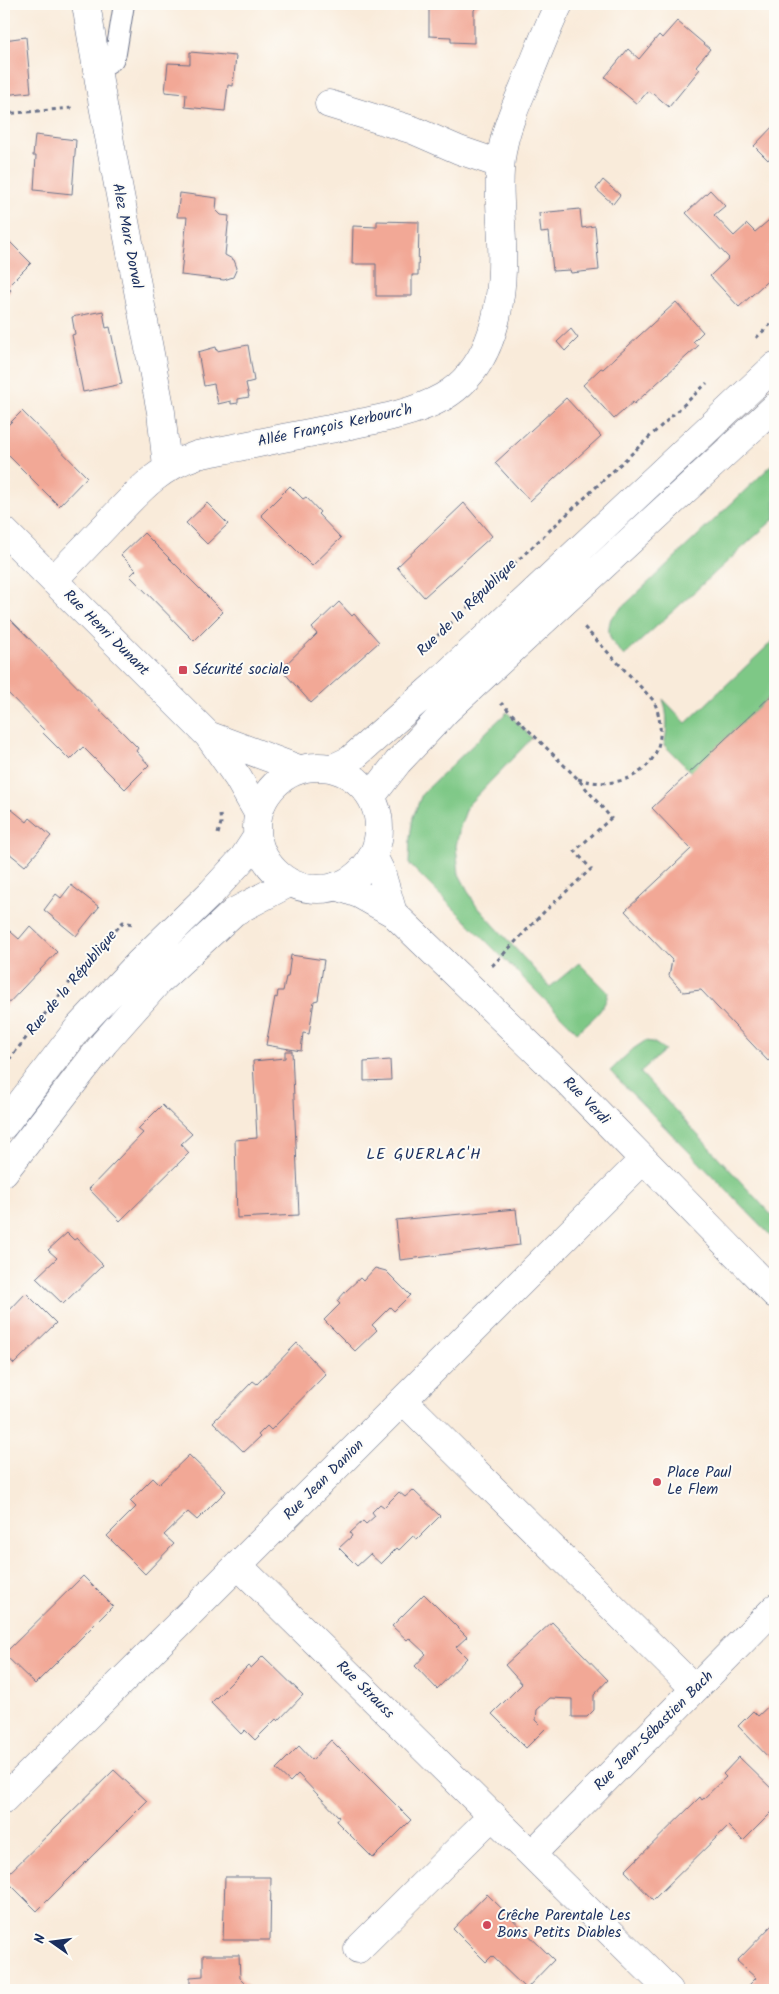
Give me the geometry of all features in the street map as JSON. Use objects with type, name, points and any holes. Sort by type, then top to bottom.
[{"type":"street","name":"Alez Marc Dorval","points":[[86,4],[103,105],[161,412],[167,467]]},
{"type":"street","name":"Allée François Kerbourc'h","points":[[53,580],[140,489],[167,467],[197,455],[398,414],[443,397],[468,376],[479,361],[492,333],[500,304],[502,252],[499,181],[502,151],[509,124],[558,4]]},
{"type":"street","points":[[329,104],[413,130],[459,150],[500,164]]},
{"type":"street","points":[[333,768],[350,760],[426,693],[775,366]]},
{"type":"street","points":[[371,797],[398,762],[430,727],[775,407]]},
{"type":"street","name":"Rue Henri Dunant","points":[[4,531],[208,735],[238,778],[257,825]]},
{"type":"street","name":"Rue Henri Dunant","points":[[208,735],[300,769]]},
{"type":"street","points":[[4,1125],[80,1027],[139,963],[211,893],[244,857],[267,794],[281,778],[300,769],[316,766],[333,768],[348,774],[361,784],[371,797],[376,808],[379,832],[373,856],[364,869],[351,879],[337,886],[324,889],[310,889],[289,883],[273,869],[264,858],[257,825]]},
{"type":"street","name":"Rue Verdi","points":[[373,856],[381,872],[393,913]]},
{"type":"street","points":[[4,1172],[104,1043],[158,982],[234,912],[289,883]]},
{"type":"street","name":"Rue Verdi","points":[[337,886],[359,894],[393,913],[566,1080],[775,1294]]},
{"type":"street","name":"Rue Jean Danion","points":[[4,1799],[643,1160]]},
{"type":"street","points":[[403,1400],[695,1690]]},
{"type":"street","name":"Rue Strauss","points":[[238,1565],[669,1990]]},
{"type":"street","name":"Rue Jean-Sébastien Bach","points":[[532,1854],[775,1608]]},
{"type":"street","points":[[358,1949],[492,1815]]},
{"type":"lane","points":[[97,70],[113,60],[116,53],[124,4]]},
{"type":"path","points":[[4,114],[103,105]]},
{"type":"path","points":[[750,343],[775,320]]},
{"type":"path","name":"Rue de la République","points":[[417,655],[655,429],[710,380]]},
{"type":"path","points":[[562,604],[649,695],[658,711],[660,724],[660,738],[655,754],[650,763],[635,775],[608,784],[578,779]]},
{"type":"path","points":[[470,988],[546,911],[591,869],[575,851],[611,818],[578,779],[479,681]]},
{"type":"path","points":[[216,839],[221,823],[218,808],[221,800],[238,778]]},
{"type":"path","name":"Rue de la République","points":[[4,1066],[70,982],[123,922],[136,924]]},
{"type":"green space","points":[[775,462],[775,518],[624,656],[609,635],[611,618]]},
{"type":"green space","points":[[775,639],[775,691],[691,772],[664,745],[667,722],[663,699],[686,723]]},
{"type":"green space","points":[[507,712],[532,738],[468,805],[456,846],[459,874],[475,904],[550,987],[579,963],[608,992],[601,1010],[577,1032],[409,864],[413,817],[422,794]]},
{"type":"green space","points":[[645,1041],[653,1042],[665,1050],[640,1072],[775,1219],[775,1240],[610,1071],[633,1049]]},
{"type":"building","points":[[432,4],[480,4],[474,10],[474,43],[451,42],[451,37],[429,36],[429,7]]},
{"type":"building","points":[[677,21],[710,49],[696,66],[700,69],[669,107],[648,91],[637,104],[605,77],[628,49],[639,59],[659,35],[662,38]]},
{"type":"building","points":[[26,37],[31,92],[4,95],[4,40]]},
{"type":"building","points":[[190,52],[236,56],[233,86],[228,85],[225,111],[185,107],[186,94],[165,92],[168,63],[190,64]]},
{"type":"building","points":[[775,124],[775,152],[768,160],[754,146]]},
{"type":"building","points":[[35,135],[76,140],[72,194],[34,190],[36,156],[33,156]]},
{"type":"building","points":[[603,180],[620,195],[613,204],[596,189]]},
{"type":"building","points":[[710,190],[725,206],[714,215],[734,236],[747,224],[755,232],[775,215],[775,274],[739,307],[710,276],[729,258],[686,213]]},
{"type":"building","points":[[180,193],[217,198],[216,210],[221,215],[229,216],[225,255],[234,260],[237,268],[233,277],[224,280],[181,275],[187,217],[177,217]]},
{"type":"building","points":[[580,209],[582,228],[595,226],[599,270],[571,273],[570,270],[553,271],[549,232],[541,233],[539,213]]},
{"type":"building","points":[[377,221],[419,222],[418,275],[412,275],[412,296],[376,296],[376,264],[352,264],[353,226],[377,227]]},
{"type":"building","points":[[4,236],[31,263],[7,287],[11,290],[4,298]]},
{"type":"building","points":[[676,302],[703,332],[693,342],[698,346],[634,404],[633,402],[614,419],[583,385]]},
{"type":"building","points":[[103,311],[106,328],[110,327],[122,384],[83,392],[72,335],[75,334],[72,317]]},
{"type":"building","points":[[571,329],[578,338],[565,351],[557,342]]},
{"type":"building","points":[[248,345],[254,381],[246,383],[249,397],[238,399],[238,403],[231,404],[231,401],[218,404],[214,384],[204,386],[198,352],[216,347],[217,351]]},
{"type":"building","points":[[566,398],[601,436],[530,501],[495,463]]},
{"type":"building","points":[[22,411],[87,477],[59,506],[4,451],[4,429]]},
{"type":"building","points":[[290,486],[303,499],[306,497],[320,512],[318,514],[341,538],[312,566],[261,515]]},
{"type":"building","points":[[207,503],[228,524],[207,544],[186,523]]},
{"type":"building","points":[[464,503],[492,536],[424,597],[397,567]]},
{"type":"building","points":[[144,533],[223,612],[194,641],[130,576],[136,570],[121,555]]},
{"type":"building","points":[[339,602],[352,616],[354,614],[379,642],[311,703],[281,669],[317,634],[312,628]]},
{"type":"building","points":[[4,613],[138,748],[136,751],[149,765],[125,789],[83,747],[70,760],[4,689]]},
{"type":"building","points":[[775,692],[775,1055],[768,1061],[701,990],[683,992],[669,976],[672,960],[625,911],[691,849],[652,808]]},
{"type":"building","points":[[11,809],[27,822],[30,818],[51,836],[25,866],[4,849],[4,817]]},
{"type":"building","points":[[71,885],[99,907],[76,936],[44,910],[56,894],[61,898]]},
{"type":"building","points":[[4,926],[19,939],[30,926],[57,952],[4,1008]]},
{"type":"building","points":[[291,955],[324,960],[318,1000],[314,1001],[309,1034],[303,1033],[301,1051],[266,1045],[275,997],[277,998],[278,991],[283,991],[286,977],[288,977]]},
{"type":"building","points":[[285,1051],[292,1051],[299,1215],[237,1218],[235,1140],[257,1138],[253,1061],[285,1058]]},
{"type":"building","points":[[390,1060],[391,1080],[364,1081],[364,1062]]},
{"type":"building","points":[[162,1105],[192,1134],[181,1144],[189,1153],[120,1221],[89,1189],[143,1133],[138,1129]]},
{"type":"building","points":[[516,1209],[520,1245],[400,1260],[396,1220]]},
{"type":"building","points":[[67,1233],[74,1240],[77,1238],[103,1265],[63,1304],[36,1278],[57,1258],[48,1250]]},
{"type":"building","points":[[375,1268],[386,1271],[410,1295],[394,1311],[390,1307],[372,1325],[377,1330],[355,1351],[324,1320],[340,1304],[337,1301],[346,1291],[360,1278],[363,1281]]},
{"type":"building","points":[[26,1293],[56,1323],[14,1364],[4,1353],[4,1311],[8,1312]]},
{"type":"building","points":[[297,1343],[326,1374],[271,1430],[267,1426],[258,1435],[260,1437],[244,1452],[213,1422],[253,1381],[257,1384]]},
{"type":"building","points":[[189,1455],[226,1491],[197,1520],[188,1512],[164,1535],[174,1544],[145,1574],[107,1536],[136,1507],[130,1501],[153,1478],[159,1484]]},
{"type":"building","points":[[413,1490],[440,1516],[417,1539],[413,1536],[399,1550],[397,1548],[381,1564],[370,1554],[357,1566],[339,1548],[352,1536],[350,1533],[363,1521],[366,1524],[375,1516],[372,1512],[380,1504],[384,1507],[399,1492],[405,1497]]},
{"type":"building","points":[[83,1576],[113,1606],[35,1684],[4,1654]]},
{"type":"building","points":[[424,1594],[467,1637],[456,1647],[467,1658],[437,1689],[415,1666],[426,1654],[409,1638],[407,1640],[392,1626]]},
{"type":"building","points":[[552,1622],[608,1680],[594,1695],[594,1710],[587,1717],[572,1717],[572,1699],[550,1698],[537,1710],[536,1720],[545,1729],[526,1748],[492,1714],[522,1684],[505,1665]]},
{"type":"building","points":[[263,1656],[303,1695],[278,1721],[276,1719],[255,1740],[245,1730],[241,1734],[211,1703],[248,1666],[251,1668]]},
{"type":"building","points":[[775,1700],[775,1764],[738,1726],[753,1711],[758,1716]]},
{"type":"building","points":[[331,1740],[411,1820],[373,1858],[336,1821],[339,1817],[298,1774],[290,1782],[276,1769],[299,1746],[312,1760]]},
{"type":"building","points":[[739,1757],[775,1792],[775,1809],[743,1841],[728,1826],[653,1900],[625,1871],[700,1797],[702,1800],[726,1777],[723,1774]]},
{"type":"building","points":[[114,1770],[147,1801],[37,1911],[4,1878]]},
{"type":"building","points":[[225,1877],[271,1877],[270,1940],[223,1940]]},
{"type":"building","points":[[487,1894],[554,1960],[526,1989],[492,1956],[486,1962],[453,1929]]},
{"type":"building","points":[[775,1922],[775,1990],[751,1990],[747,1987],[756,1978],[737,1961]]},
{"type":"building","points":[[203,1955],[239,1955],[240,1978],[252,1990],[190,1990],[190,1977],[203,1976]]},
{"type":"place","name":"Sécurité sociale","points":[[183,670]]},
{"type":"place","name":"Place Paul Le Flem","points":[[657,1482]]},
{"type":"place","name":"Crêche Parentale Les Bons Petits Diables","points":[[487,1925]]},
{"type":"district","name":"LE GUERLAC'H","points":[[424,1154]]}]
